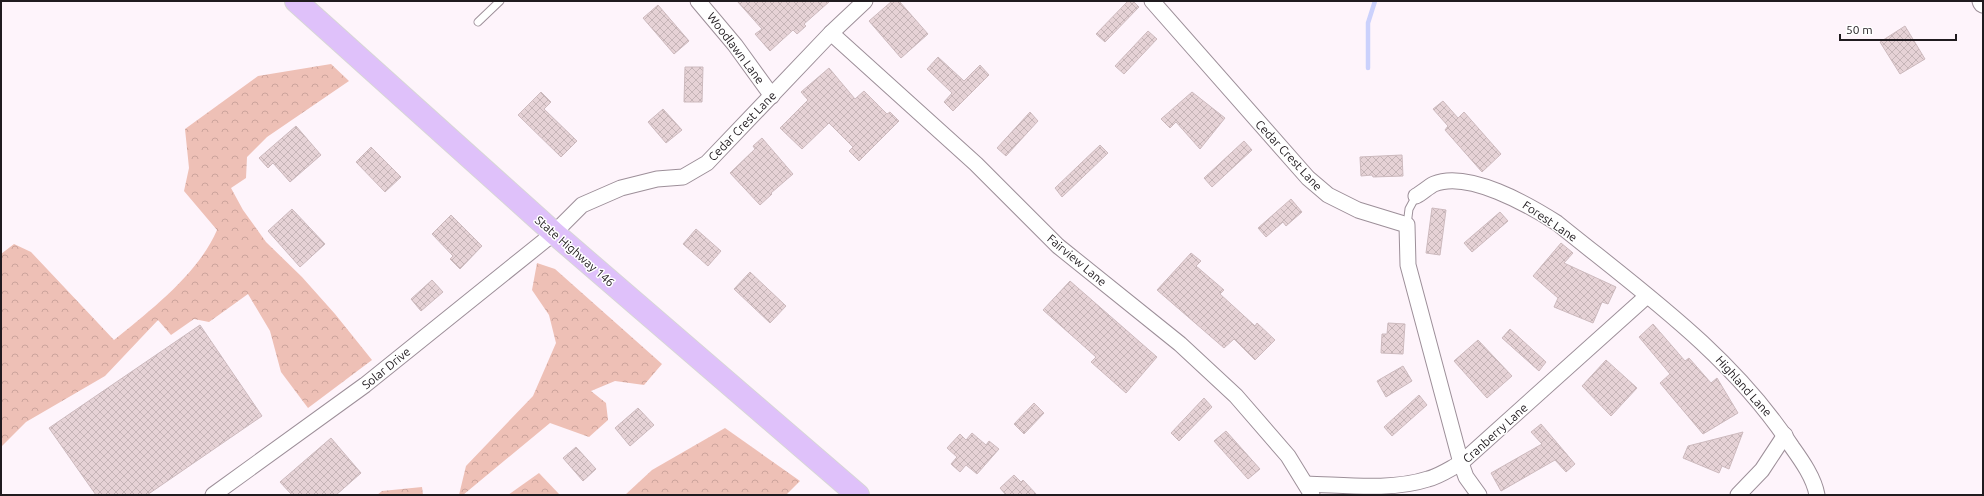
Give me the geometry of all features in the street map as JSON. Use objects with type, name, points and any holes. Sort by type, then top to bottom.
[{"type":"main road","name":"State Highway 146","points":[[296,1],[554,233],[858,495]]},
{"type":"street","name":"Woodlawn Lane","points":[[698,1],[735,45],[772,96]]},
{"type":"street","name":"Cedar Crest Lane","points":[[554,233],[582,205],[621,188],[657,179],[683,177],[707,163],[831,33],[865,1]]},
{"type":"street","name":"Cedar Crest Lane","points":[[1152,1],[1308,178],[1328,195],[1358,210],[1407,225]]},
{"type":"street","name":"Fairview Lane","points":[[831,33],[976,164],[1058,246],[1180,344],[1236,396],[1288,456],[1309,489]]},
{"type":"street","name":"Forest Lane","points":[[1416,196],[1434,184],[1451,181],[1496,190],[1518,200],[1557,223],[1647,296]]},
{"type":"street","points":[[1407,225],[1408,265],[1461,463],[1466,477],[1479,495]]},
{"type":"street","name":"Solar Drive","points":[[213,495],[365,385],[554,233]]},
{"type":"street","name":"Cranberry Lane","points":[[1309,489],[1403,484],[1429,479],[1461,463],[1647,296]]},
{"type":"street","name":"Highland Lane","points":[[1647,296],[1702,342],[1749,391],[1785,435],[1805,465],[1817,495]]},
{"type":"street","points":[[1738,495],[1762,470],[1785,435]]},
{"type":"lane","points":[[478,22],[500,1]]},
{"type":"lane","points":[[1407,225],[1409,209],[1416,196]]},
{"type":"green space","points":[[331,64],[349,81],[267,137],[247,157],[246,178],[231,188],[243,210],[266,242],[302,277],[335,314],[372,360],[308,408],[281,372],[270,331],[248,294],[209,322],[194,319],[171,335],[158,320],[105,376],[26,422],[1,447],[1,254],[14,244],[31,252],[114,340],[158,304],[186,276],[209,246],[217,230],[184,191],[189,168],[185,129],[258,76]]},
{"type":"green space","points":[[537,263],[555,269],[662,364],[644,385],[615,381],[591,391],[606,403],[608,420],[589,437],[550,423],[463,495],[459,495],[466,466],[533,396],[556,343],[549,315],[532,290]]},
{"type":"green space","points":[[725,428],[800,481],[786,495],[625,495],[652,470]]},
{"type":"green space","points":[[539,473],[560,495],[508,495]]},
{"type":"green space","points":[[422,487],[423,495],[377,495],[382,491]]},
{"type":"building","points":[[737,1],[830,1],[804,24],[806,26],[797,34],[793,30],[770,51],[755,34],[762,29]]},
{"type":"building","points":[[892,1],[899,1],[928,34],[901,58],[869,21]]},
{"type":"building","points":[[1128,1],[1133,1],[1139,7],[1105,42],[1096,34]]},
{"type":"building","points":[[658,5],[689,41],[674,54],[643,18]]},
{"type":"building","points":[[1905,26],[1925,59],[1900,74],[1880,42]]},
{"type":"building","points":[[1148,31],[1157,39],[1124,74],[1115,66]]},
{"type":"building","points":[[938,57],[964,81],[980,65],[989,75],[953,111],[944,102],[952,93],[927,69]]},
{"type":"building","points":[[685,67],[703,67],[702,102],[684,102]]},
{"type":"building","points":[[829,68],[855,99],[864,91],[887,114],[890,112],[899,121],[859,161],[849,151],[853,147],[829,123],[802,149],[780,128],[808,100],[801,92]]},
{"type":"building","points":[[541,92],[551,102],[544,109],[577,141],[561,157],[518,115]]},
{"type":"building","points":[[1192,92],[1225,118],[1200,149],[1176,122],[1170,128],[1161,119]]},
{"type":"building","points":[[1443,101],[1458,118],[1464,112],[1501,154],[1482,172],[1445,130],[1448,126],[1433,109]]},
{"type":"building","points":[[663,109],[682,130],[666,143],[648,122]]},
{"type":"building","points":[[1030,112],[1038,121],[1006,156],[997,148]]},
{"type":"building","points":[[296,126],[321,155],[290,182],[273,163],[268,168],[259,158]]},
{"type":"building","points":[[762,138],[793,174],[771,193],[772,194],[760,205],[730,173],[755,149],[753,146]]},
{"type":"building","points":[[1244,141],[1252,150],[1212,187],[1204,178]]},
{"type":"building","points":[[1100,145],[1108,153],[1062,197],[1055,188]]},
{"type":"building","points":[[371,147],[401,177],[385,192],[356,162]]},
{"type":"building","points":[[1402,155],[1403,176],[1361,176],[1360,157]]},
{"type":"building","points":[[1291,199],[1302,212],[1286,226],[1283,222],[1266,237],[1258,228]]},
{"type":"building","points":[[1432,208],[1446,210],[1440,255],[1426,253]]},
{"type":"building","points":[[292,209],[325,244],[300,267],[268,231]]},
{"type":"building","points":[[1500,212],[1508,221],[1472,252],[1464,243]]},
{"type":"building","points":[[451,215],[482,246],[460,269],[450,259],[453,256],[432,234]]},
{"type":"building","points":[[696,229],[721,251],[708,266],[683,244]]},
{"type":"building","points":[[1561,243],[1573,253],[1564,263],[1616,287],[1608,304],[1602,302],[1593,323],[1554,307],[1558,298],[1533,276]]},
{"type":"building","points":[[1191,253],[1201,261],[1196,266],[1224,290],[1220,294],[1255,326],[1257,323],[1275,340],[1255,360],[1234,339],[1224,348],[1157,290]]},
{"type":"building","points":[[750,272],[786,306],[770,323],[734,289]]},
{"type":"building","points":[[432,280],[443,292],[421,311],[411,299]]},
{"type":"building","points":[[1070,281],[1157,357],[1126,393],[1091,362],[1096,357],[1043,310]]},
{"type":"building","points":[[1388,323],[1405,324],[1403,354],[1381,353],[1382,334],[1387,334]]},
{"type":"building","points":[[1653,324],[1685,361],[1689,358],[1711,383],[1717,378],[1738,413],[1703,434],[1660,383],[1670,374],[1639,337]]},
{"type":"building","points":[[200,325],[262,416],[147,495],[96,495],[49,428]]},
{"type":"building","points":[[1510,329],[1546,362],[1539,371],[1502,338]]},
{"type":"building","points":[[1478,340],[1512,376],[1487,398],[1454,361]]},
{"type":"building","points":[[1606,360],[1637,388],[1611,416],[1582,386]]},
{"type":"building","points":[[1403,366],[1412,381],[1386,397],[1377,381]]},
{"type":"building","points":[[1419,395],[1427,405],[1392,436],[1384,427]]},
{"type":"building","points":[[1204,398],[1212,407],[1179,441],[1171,433]]},
{"type":"building","points":[[1034,403],[1044,413],[1024,434],[1014,424]]},
{"type":"building","points":[[638,408],[654,425],[630,446],[615,428]]},
{"type":"building","points":[[1541,424],[1575,464],[1566,472],[1555,460],[1501,491],[1491,473],[1542,444],[1531,432]]},
{"type":"building","points":[[1226,431],[1260,469],[1248,479],[1214,441]]},
{"type":"building","points":[[1743,432],[1729,469],[1722,466],[1719,473],[1683,458],[1688,446]]},
{"type":"building","points":[[972,433],[986,445],[989,441],[999,449],[977,474],[966,465],[960,472],[951,464],[957,457],[947,448],[960,434],[966,440]]},
{"type":"building","points":[[331,438],[361,473],[336,495],[292,495],[280,482]]},
{"type":"building","points":[[576,447],[596,469],[583,481],[563,458]]},
{"type":"building","points":[[1014,475],[1021,482],[1023,480],[1037,495],[1006,495],[1000,488]]},
{"type":"waterway","points":[[1368,68],[1368,23],[1375,1]]}]
